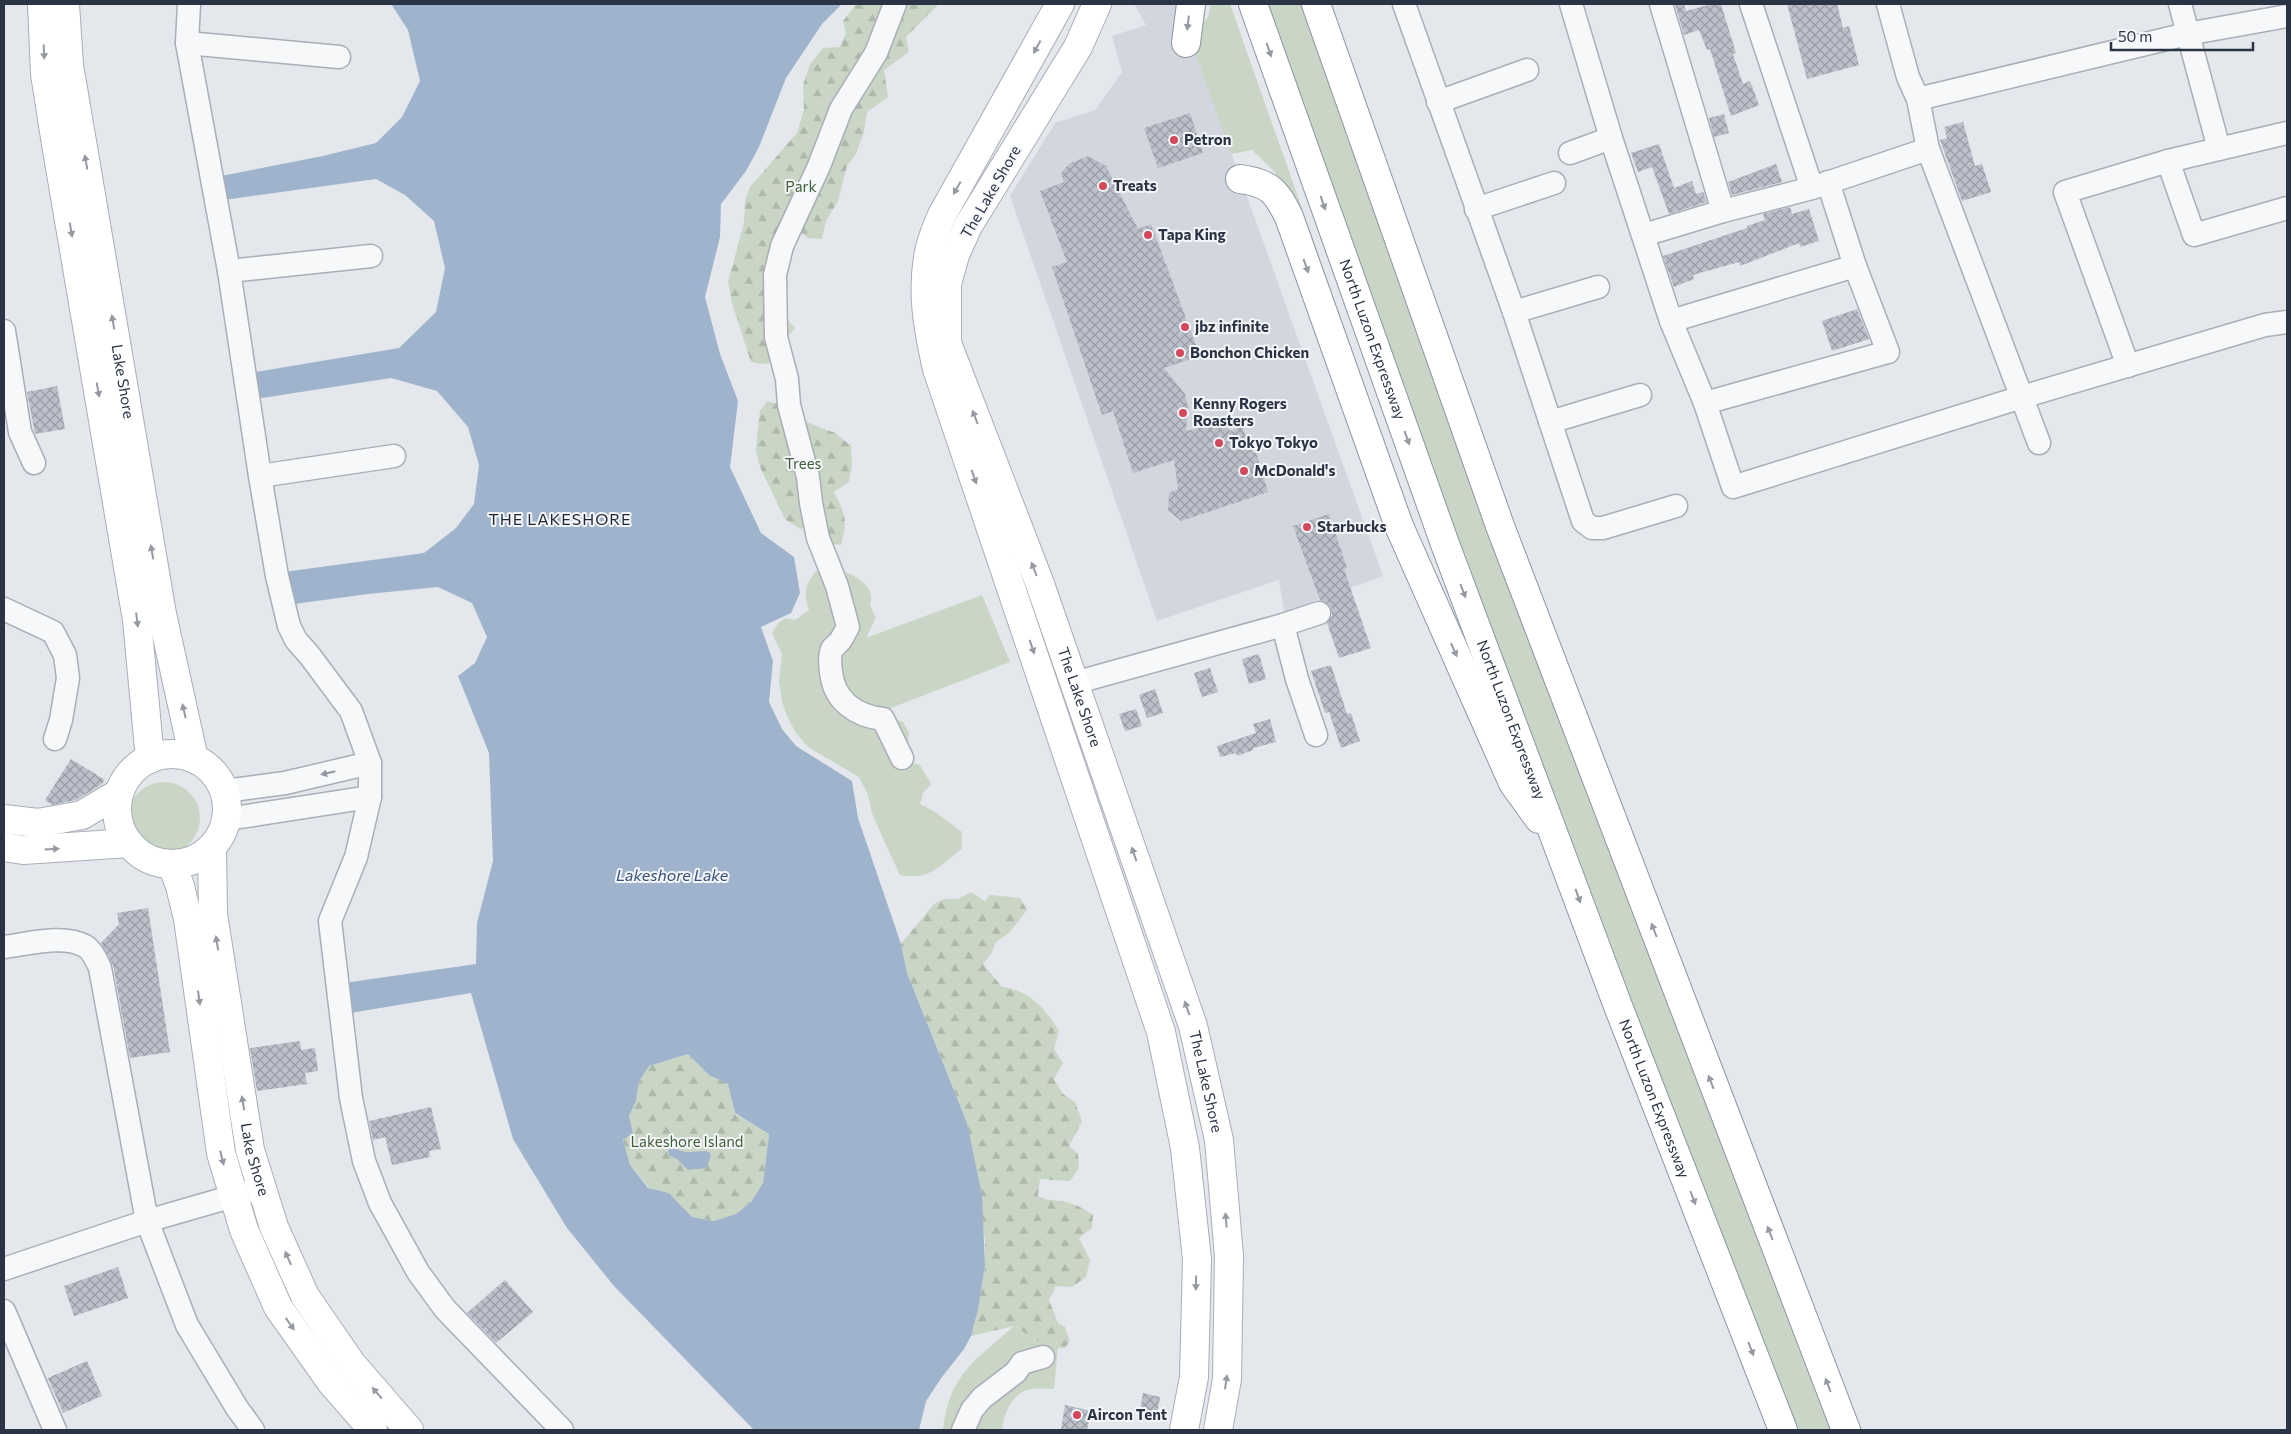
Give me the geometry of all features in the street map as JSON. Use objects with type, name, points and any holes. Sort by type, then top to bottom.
[{"type":"main road","name":"Lake Shore","points":[[42,4],[46,74],[55,136],[138,620],[150,759]]},
{"type":"main road","name":"Lake Shore","points":[[65,4],[69,64],[162,614],[194,758]]},
{"type":"main road","name":"The Lake Shore","points":[[1060,4],[942,215],[929,250],[924,288],[928,328],[937,369],[1161,1032],[1185,1148],[1197,1260],[1194,1377],[1184,1430]]},
{"type":"main road","name":"The Lake Shore","points":[[1097,4],[1078,47],[968,226],[955,256],[947,284],[947,344],[1046,603],[1193,1026],[1219,1140],[1229,1256],[1227,1379],[1218,1430]]},
{"type":"main road","points":[[1186,42],[1191,4]]},
{"type":"main road","name":"North Luzon Expressway","points":[[1253,4],[1446,544],[1618,1006],[1783,1430]]},
{"type":"main road","points":[[1316,4],[1500,526],[1846,1430]]},
{"type":"main road","points":[[989,131],[1016,147]]},
{"type":"main road","points":[[1240,178],[1258,181],[1272,190],[1289,218],[1399,526],[1417,569],[1513,783],[1561,850]]},
{"type":"main road","points":[[172,754],[194,758],[208,767],[218,778],[225,792],[227,819],[222,834],[212,848],[201,857],[172,865],[156,862],[141,855],[129,843],[120,828],[116,810],[119,793],[126,778],[136,767],[150,759],[172,754]]},
{"type":"main road","points":[[4,819],[38,823],[82,815],[119,793]]},
{"type":"main road","points":[[4,847],[23,850],[129,843]]},
{"type":"main road","name":"Lake Shore","points":[[212,848],[213,914],[250,1150],[274,1227],[305,1296],[351,1363],[409,1430]]},
{"type":"main road","name":"Lake Shore","points":[[172,865],[180,886],[188,920],[220,1153],[244,1230],[278,1307],[331,1382],[373,1430]]},
{"type":"street","points":[[190,4],[187,43],[229,271],[277,576],[289,626],[296,640],[351,711],[370,763],[370,797],[356,857],[330,921],[351,1098],[364,1161],[380,1203],[418,1272],[445,1309],[562,1430]]},
{"type":"street","points":[[894,4],[876,53],[840,109],[819,166],[782,246],[775,275],[775,306],[776,337],[808,478],[810,503],[818,538],[837,586],[848,627],[841,640],[832,648],[830,663],[834,690],[843,702],[855,710],[871,717],[883,719],[902,758]]},
{"type":"street","points":[[1404,4],[1514,312],[1583,521],[1592,528],[1603,528],[1676,506]]},
{"type":"street","points":[[1575,4],[1611,138],[1671,321],[1705,403],[1733,487],[2022,397],[2265,325],[2287,322]]},
{"type":"street","points":[[1661,4],[1723,211]]},
{"type":"street","points":[[1705,403],[1888,352],[1855,266],[1820,185],[1751,4]]},
{"type":"street","points":[[1888,4],[1908,77],[1918,99],[1928,149],[2039,443]]},
{"type":"street","points":[[2180,4],[2219,149]]},
{"type":"street","points":[[1918,99],[2187,34],[2287,16]]},
{"type":"street","points":[[187,43],[339,57]]},
{"type":"street","points":[[1438,102],[1527,70]]},
{"type":"street","points":[[2128,366],[2065,192],[2168,161],[2287,133]]},
{"type":"street","points":[[1570,153],[1611,138]]},
{"type":"street","points":[[1644,236],[1723,211],[1820,185],[1928,149]]},
{"type":"street","points":[[2168,161],[2194,235],[2287,208]]},
{"type":"street","points":[[1476,209],[1554,183]]},
{"type":"street","points":[[229,271],[371,256]]},
{"type":"street","points":[[1671,321],[1855,266]]},
{"type":"street","points":[[1514,312],[1598,287]]},
{"type":"street","points":[[4,331],[20,432],[34,463]]},
{"type":"street","points":[[1550,422],[1640,395]]},
{"type":"street","points":[[260,476],[394,456]]},
{"type":"street","points":[[1020,612],[1046,603]]},
{"type":"street","points":[[4,609],[53,632],[65,655],[68,678],[60,720],[54,739]]},
{"type":"street","points":[[1074,684],[1283,625],[1319,613]]},
{"type":"street","points":[[1283,625],[1297,679],[1316,735]]},
{"type":"street","points":[[225,792],[285,783],[370,763]]},
{"type":"street","points":[[259,786],[266,812]]},
{"type":"street","points":[[227,819],[370,797]]},
{"type":"street","points":[[4,947],[64,940],[85,946],[95,957],[100,968],[147,1221],[187,1325],[237,1408],[253,1430]]},
{"type":"street","points":[[4,1269],[147,1221],[262,1188]]},
{"type":"street","points":[[4,1311],[55,1430]]},
{"type":"street","points":[[963,1430],[972,1410],[982,1398],[1016,1372],[1022,1362],[1043,1356]]},
{"type":"shaded area","points":[[1134,4],[1178,4],[1383,576],[1284,612],[1279,580],[1157,621],[1010,196],[1055,123],[1095,110],[1122,72],[1112,36],[1146,25]]},
{"type":"green space","name":"Park","points":[[856,4],[937,4],[937,6],[906,37],[909,52],[884,70],[888,97],[867,112],[864,132],[856,154],[847,166],[838,201],[826,221],[822,239],[808,238],[790,225],[779,311],[795,328],[780,345],[779,361],[763,364],[751,362],[732,303],[728,282],[744,223],[745,201],[750,187],[797,133],[804,110],[803,85],[810,64],[823,48],[840,47],[846,33],[843,21]]},
{"type":"green space","points":[[1211,4],[1230,4],[1426,560],[1289,196],[1274,171],[1252,150],[1231,154],[1190,38],[1208,17]]},
{"type":"green space","points":[[1263,4],[1305,4],[1837,1430],[1797,1430],[1658,1076],[1591,898],[1458,541]]},
{"type":"green space","name":"Trees","points":[[767,401],[785,406],[796,418],[835,433],[851,446],[852,465],[849,482],[834,492],[841,506],[845,523],[841,545],[821,543],[809,525],[800,529],[785,519],[760,467],[756,451],[760,411]]},
{"type":"green space","points":[[816,571],[841,571],[850,574],[865,584],[871,594],[870,605],[876,618],[866,638],[982,595],[1010,662],[891,708],[890,717],[903,722],[909,733],[905,761],[920,765],[931,784],[923,793],[920,804],[935,812],[962,832],[962,849],[941,866],[927,874],[919,876],[900,875],[872,813],[868,795],[859,777],[808,747],[796,733],[782,702],[779,681],[782,654],[772,633],[779,622],[786,618],[795,620],[809,610],[806,589]]},
{"type":"green space","points":[[164,782],[184,788],[194,798],[200,818],[194,838],[184,848],[164,854],[144,848],[134,838],[128,818],[134,798],[144,788]]},
{"type":"green space","points":[[971,892],[985,901],[990,895],[1020,898],[1027,910],[1009,933],[996,942],[991,954],[983,964],[1002,987],[1028,996],[1042,1008],[1054,1023],[1059,1031],[1054,1049],[1063,1063],[1054,1079],[1063,1094],[1075,1102],[1082,1121],[1069,1146],[1078,1154],[1079,1168],[1070,1181],[1040,1179],[1038,1196],[1047,1200],[1071,1203],[1093,1215],[1092,1228],[1079,1238],[1090,1260],[1086,1277],[1072,1287],[1056,1286],[1049,1300],[1058,1323],[1065,1327],[1070,1341],[1065,1348],[1047,1347],[1014,1326],[971,1336],[978,1310],[985,1265],[985,1240],[967,1123],[907,973],[901,944],[934,904],[944,899],[958,899]]},
{"type":"green space","name":"Lakeshore Island","points":[[688,1054],[709,1075],[729,1084],[735,1114],[769,1134],[763,1183],[751,1202],[736,1214],[714,1221],[692,1217],[669,1193],[649,1188],[630,1165],[623,1140],[633,1133],[629,1116],[636,1101],[639,1081],[649,1066]]},
{"type":"green space","points":[[1014,1326],[1047,1347],[1058,1347],[1054,1389],[1033,1389],[1020,1393],[1007,1410],[1002,1430],[943,1430],[951,1395],[966,1370]]},
{"type":"water","name":"Lakeshore Lake","points":[[391,4],[842,4],[822,24],[786,78],[759,147],[746,171],[721,204],[720,237],[705,297],[720,354],[738,401],[730,467],[761,533],[794,557],[800,593],[791,613],[761,627],[773,661],[769,702],[782,729],[796,746],[852,781],[858,818],[901,944],[907,973],[967,1123],[982,1195],[985,1265],[978,1310],[971,1336],[964,1349],[926,1401],[919,1430],[754,1430],[614,1286],[567,1228],[513,1139],[471,993],[350,1013],[344,983],[476,964],[477,923],[493,861],[489,753],[458,676],[475,663],[487,637],[472,603],[438,587],[272,607],[269,574],[424,553],[456,528],[474,504],[479,465],[468,427],[437,391],[391,378],[249,400],[244,374],[399,348],[436,312],[445,268],[434,221],[405,195],[376,179],[216,201],[216,177],[323,156],[376,143],[402,117],[420,81],[408,30]],"holes":[[[688,1054],[709,1075],[728,1084],[735,1113],[769,1134],[763,1183],[751,1202],[736,1214],[714,1221],[692,1217],[669,1193],[648,1188],[630,1165],[623,1140],[633,1133],[629,1116],[636,1101],[639,1081],[649,1066]]]},
{"type":"water","points":[[670,1148],[687,1152],[707,1151],[711,1156],[706,1168],[688,1170],[677,1159],[670,1156],[668,1151]]},
{"type":"building","points":[[1675,4],[1684,4],[1686,11],[1712,4],[1721,4],[1736,53],[1733,54],[1743,84],[1750,81],[1759,105],[1731,116],[1710,49],[1707,50],[1699,30],[1684,35]]},
{"type":"building","points":[[1787,4],[1837,4],[1843,28],[1849,26],[1859,65],[1807,79]]},
{"type":"building","name":"Petron","points":[[1190,113],[1203,153],[1158,168],[1144,128]]},
{"type":"building","points":[[1724,114],[1729,133],[1714,137],[1709,118]]},
{"type":"building","points":[[1963,122],[1975,166],[1982,164],[1991,192],[1962,201],[1940,140],[1947,138],[1944,127]]},
{"type":"building","points":[[1659,144],[1674,188],[1692,181],[1696,194],[1703,192],[1707,202],[1669,214],[1652,167],[1638,172],[1631,153]]},
{"type":"building","points":[[1088,156],[1106,166],[1138,229],[1151,224],[1200,356],[1164,368],[1185,394],[1188,408],[1186,431],[1217,424],[1231,431],[1242,427],[1253,453],[1256,452],[1268,492],[1181,521],[1168,510],[1169,493],[1178,489],[1174,460],[1133,473],[1113,411],[1102,415],[1052,267],[1067,262],[1040,191],[1064,182],[1061,173],[1069,164]]},
{"type":"building","points":[[1776,164],[1782,182],[1732,195],[1728,182]]},
{"type":"building","points":[[1790,207],[1792,214],[1809,209],[1819,241],[1800,247],[1799,243],[1740,266],[1739,262],[1693,275],[1694,279],[1674,287],[1663,256],[1747,228],[1747,226],[1765,220],[1763,214]]},
{"type":"building","points":[[1857,309],[1869,339],[1832,351],[1822,321]]},
{"type":"building","points":[[57,386],[65,429],[35,434],[27,392]]},
{"type":"building","points":[[1329,514],[1347,568],[1344,569],[1371,648],[1339,658],[1327,623],[1332,616],[1331,608],[1327,603],[1320,600],[1293,526]]},
{"type":"building","points":[[1259,654],[1266,679],[1249,684],[1242,659]]},
{"type":"building","points":[[1331,665],[1347,714],[1351,713],[1360,741],[1341,748],[1329,712],[1325,713],[1311,671]]},
{"type":"building","points":[[1210,668],[1218,692],[1202,697],[1194,673]]},
{"type":"building","points":[[1155,689],[1163,713],[1147,718],[1139,695]]},
{"type":"building","points":[[1136,709],[1142,726],[1125,731],[1119,714]]},
{"type":"building","points":[[1270,719],[1276,742],[1253,748],[1253,750],[1237,756],[1236,753],[1220,757],[1217,746],[1256,733],[1253,724]]},
{"type":"building","points":[[71,759],[105,780],[101,785],[76,800],[52,805],[45,800]]},
{"type":"building","points":[[148,908],[170,1052],[130,1058],[113,965],[101,943],[119,924],[117,913]]},
{"type":"building","points":[[300,1041],[301,1050],[315,1048],[318,1071],[305,1073],[307,1084],[257,1091],[250,1048]]},
{"type":"building","points":[[431,1107],[441,1149],[429,1151],[430,1157],[392,1165],[385,1137],[373,1140],[369,1121]]},
{"type":"building","points":[[118,1267],[128,1298],[74,1316],[64,1286]]},
{"type":"building","points":[[505,1280],[533,1312],[496,1343],[467,1313]]},
{"type":"building","points":[[87,1361],[102,1396],[63,1413],[48,1378]]},
{"type":"building","points":[[1143,1393],[1160,1397],[1157,1415],[1140,1411]]},
{"type":"building","name":"Aircon Tent","points":[[1065,1405],[1091,1411],[1087,1430],[1061,1430]]},
{"type":"place","name":"Petron","points":[[1174,140]]},
{"type":"place","name":"Treats","points":[[1103,186]]},
{"type":"place","name":"Tapa King","points":[[1148,235]]},
{"type":"place","name":"jbz infinite","points":[[1185,327]]},
{"type":"place","name":"Bonchon Chicken","points":[[1180,353]]},
{"type":"place","name":"Kenny Rogers Roasters","points":[[1183,413]]},
{"type":"place","name":"Tokyo Tokyo","points":[[1219,443]]},
{"type":"place","name":"McDonald's","points":[[1244,471]]},
{"type":"place","name":"Starbucks","points":[[1307,527]]},
{"type":"place","name":"Aircon Tent","points":[[1077,1415]]},
{"type":"district","name":"THE LAKESHORE","points":[[560,519]]}]
